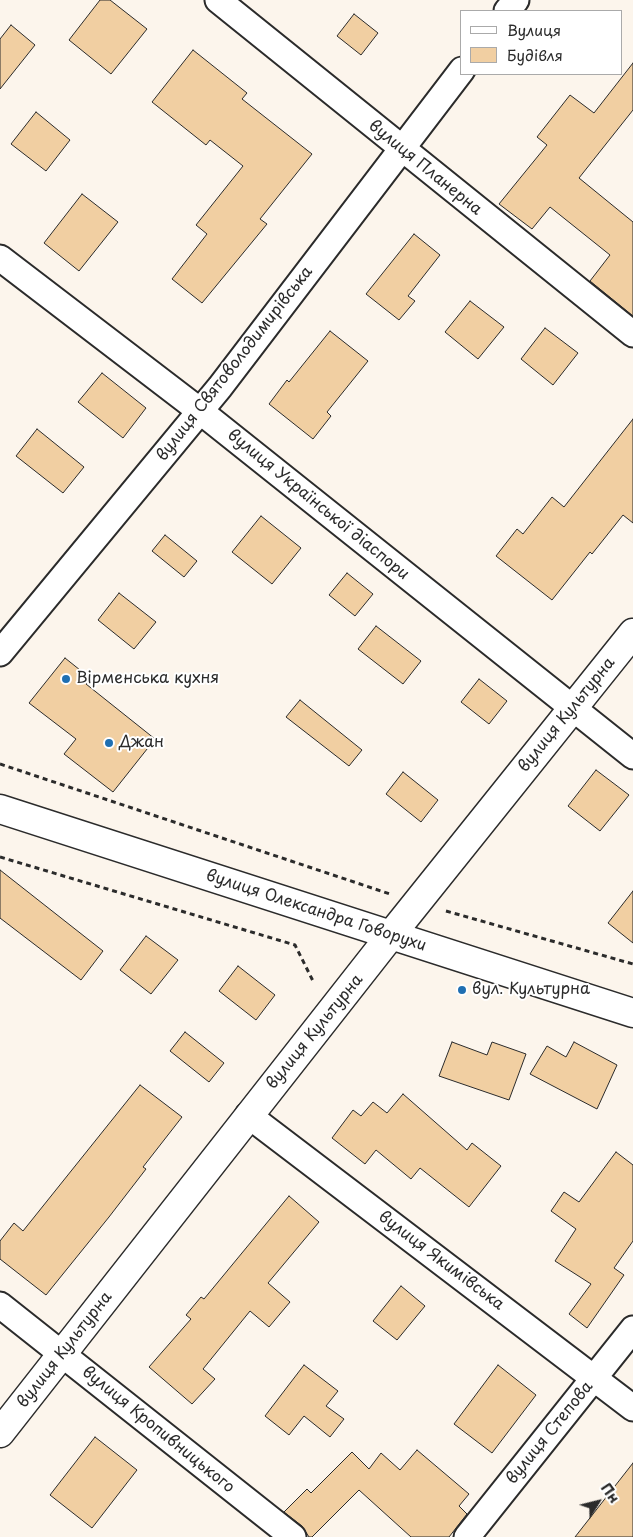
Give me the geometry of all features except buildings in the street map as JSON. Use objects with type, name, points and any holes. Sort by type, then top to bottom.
[{"type":"main road","name":"вулиця Культурна","points":[[0,1434],[248,1115],[633,633]]},
{"type":"main road","name":"вулиця Олександра Говорухи","points":[[0,808],[633,1013]]},
{"type":"street","name":"вулиця Планерна","points":[[218,0],[633,334]]},
{"type":"street","points":[[508,10],[516,0]]},
{"type":"street","name":"вулиця Святоволодимирівська","points":[[0,653],[200,410],[460,73]]},
{"type":"street","name":"вулиця Української діаспори","points":[[0,258],[200,410],[633,756]]},
{"type":"street","name":"вулиця Якимівська","points":[[248,1115],[633,1408]]},
{"type":"street","name":"вулиця Кропивницького","points":[[0,1305],[293,1537]]},
{"type":"street","name":"вулиця Степова","points":[[467,1537],[633,1329]]},
{"type":"path","points":[[0,764],[417,903],[633,964]]},
{"type":"path","points":[[0,857],[295,944],[313,981]]},
{"type":"place","name":"Вірменська кухня","points":[[66,679]]},
{"type":"place","name":"Джан","points":[[109,743]]},
{"type":"place","name":"вул. Культурна","points":[[462,990]]}]
